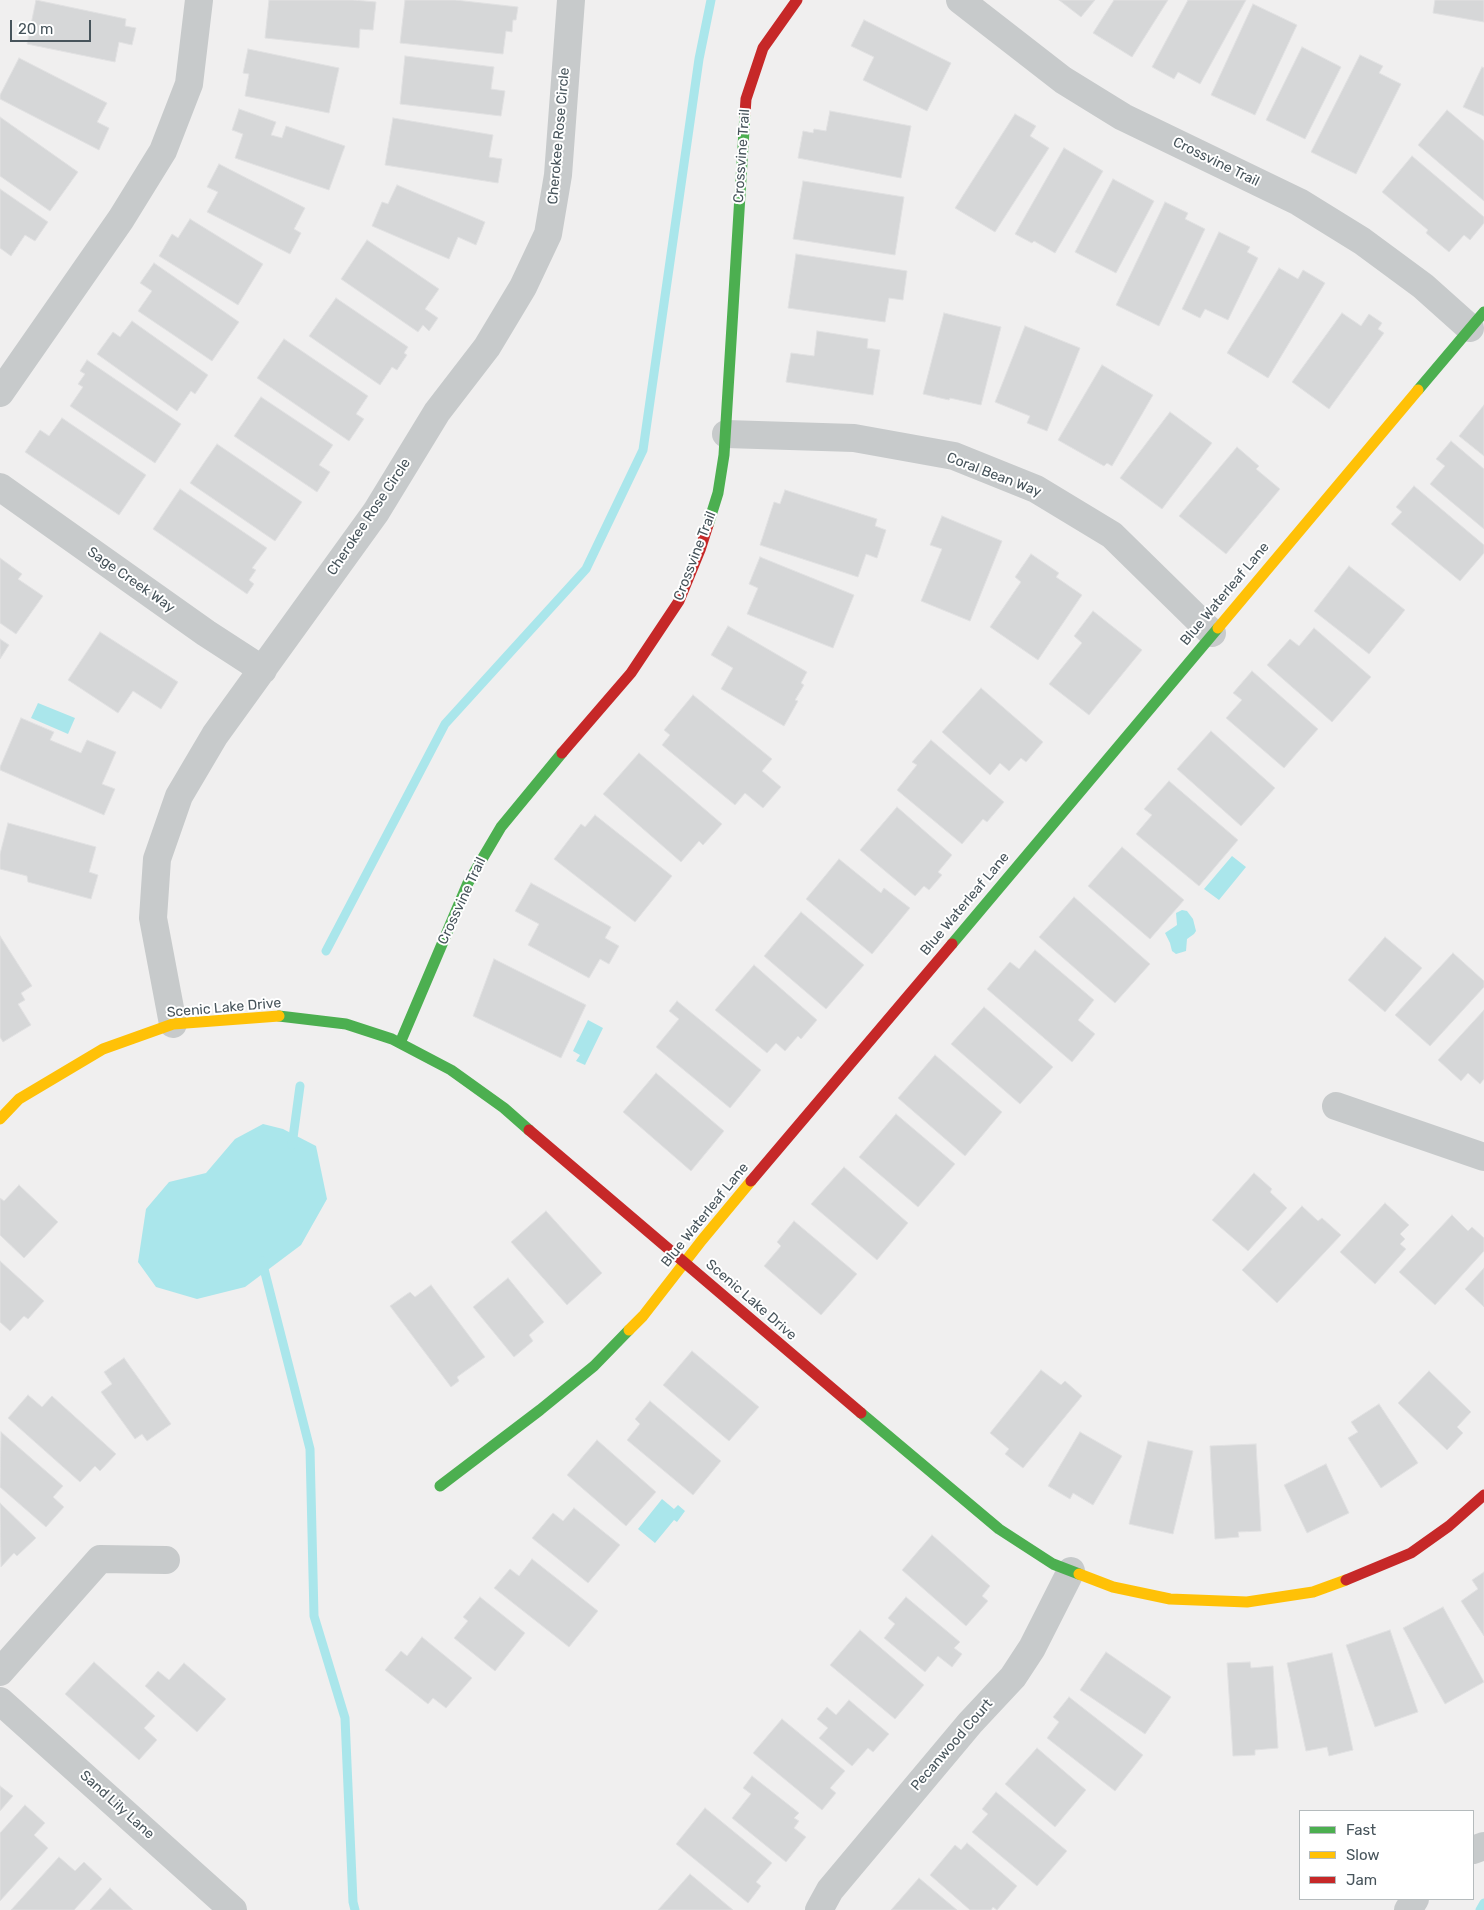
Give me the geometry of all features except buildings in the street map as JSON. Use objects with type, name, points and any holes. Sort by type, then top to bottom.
[{"type":"street","points":[[0,393],[121,219],[163,151],[189,84],[199,0]]},
{"type":"street","name":"Cherokee Rose Circle","points":[[173,1024],[153,918],[157,859],[179,796],[215,735],[376,512],[436,412],[487,347],[523,287],[548,234],[558,175],[571,0]]},
{"type":"street","name":"Crossvine Trail","points":[[400,1043],[468,883],[500,827],[631,673],[679,601],[700,550],[718,493],[724,455],[746,99],[763,48],[797,0]]},
{"type":"street","name":"Crossvine Trail","points":[[960,0],[1062,80],[1122,117],[1299,202],[1362,241],[1423,286],[1477,320]]},
{"type":"street","name":"Blue Waterleaf Lane","points":[[440,1486],[540,1410],[594,1366],[643,1316],[684,1263],[1477,320]]},
{"type":"street","name":"Coral Bean Way","points":[[726,434],[854,438],[954,456],[1036,489],[1112,536],[1212,633]]},
{"type":"street","name":"Sage Creek Way","points":[[0,487],[206,633],[263,670]]},
{"type":"street","name":"Scenic Lake Drive","points":[[0,1119],[19,1099],[103,1049],[173,1024],[283,1016],[346,1024],[400,1043],[451,1070],[504,1108],[999,1529],[1053,1564],[1113,1587],[1170,1599],[1247,1602],[1313,1592],[1371,1571],[1411,1552],[1449,1526],[1484,1495]]},
{"type":"street","points":[[1336,1106],[1484,1157]]},
{"type":"street","points":[[0,1672],[100,1559],[166,1560]]},
{"type":"street","name":"Pecanwood Court","points":[[819,1910],[830,1890],[970,1723],[1013,1677],[1032,1648],[1071,1571]]},
{"type":"street","name":"Sand Lily Lane","points":[[0,1701],[234,1910]]},
{"type":"water","points":[[38,703],[75,718],[68,734],[31,718]]},
{"type":"water","points":[[1232,856],[1246,867],[1219,900],[1204,889]]},
{"type":"water","points":[[1182,910],[1187,911],[1193,919],[1196,931],[1187,939],[1186,951],[1176,954],[1172,951],[1165,933],[1177,925],[1176,913]]},
{"type":"water","points":[[588,1020],[603,1028],[585,1065],[576,1061],[580,1055],[573,1051]]},
{"type":"water","points":[[263,1124],[283,1129],[316,1146],[327,1199],[301,1245],[245,1287],[197,1299],[156,1287],[138,1262],[146,1209],[169,1182],[206,1173],[235,1139]]},
{"type":"water","points":[[662,1499],[674,1509],[678,1505],[685,1511],[677,1522],[674,1520],[655,1543],[638,1529]]},
{"type":"waterway","points":[[326,951],[445,724],[586,569],[643,450],[699,59],[711,0]]},
{"type":"waterway","points":[[292,1145],[300,1086]]},
{"type":"waterway","points":[[262,1261],[310,1449],[314,1616],[345,1718],[353,1902],[355,1910]]},
{"type":"waterway","points":[[1480,1910],[1484,1903]]},
{"type":"traffic: fast","points":[[708,525],[718,493],[724,455],[745,114]]},
{"type":"traffic: fast","points":[[1418,390],[1484,312]]},
{"type":"traffic: fast","points":[[952,944],[1218,628]]},
{"type":"traffic: fast","points":[[400,1043],[468,883],[501,827],[562,753]]},
{"type":"traffic: fast","points":[[279,1016],[346,1024],[392,1039],[451,1070],[504,1108],[529,1130]]},
{"type":"traffic: fast","points":[[440,1486],[540,1410],[594,1366],[629,1330]]},
{"type":"traffic: fast","points":[[861,1413],[999,1529],[1053,1564],[1079,1574]]},
{"type":"traffic: slow","points":[[1218,628],[1418,390]]},
{"type":"traffic: slow","points":[[0,1119],[19,1099],[103,1049],[173,1024],[279,1016]]},
{"type":"traffic: slow","points":[[629,1330],[643,1316],[751,1181]]},
{"type":"traffic: slow","points":[[1079,1574],[1113,1587],[1170,1599],[1247,1602],[1313,1592],[1346,1580]]},
{"type":"traffic: jam","points":[[745,114],[746,99],[763,48],[797,0]]},
{"type":"traffic: jam","points":[[562,753],[631,673],[679,601],[708,525]]},
{"type":"traffic: jam","points":[[751,1181],[952,944]]},
{"type":"traffic: jam","points":[[529,1130],[861,1413]]},
{"type":"traffic: jam","points":[[1346,1580],[1411,1553],[1449,1526],[1484,1495]]}]
